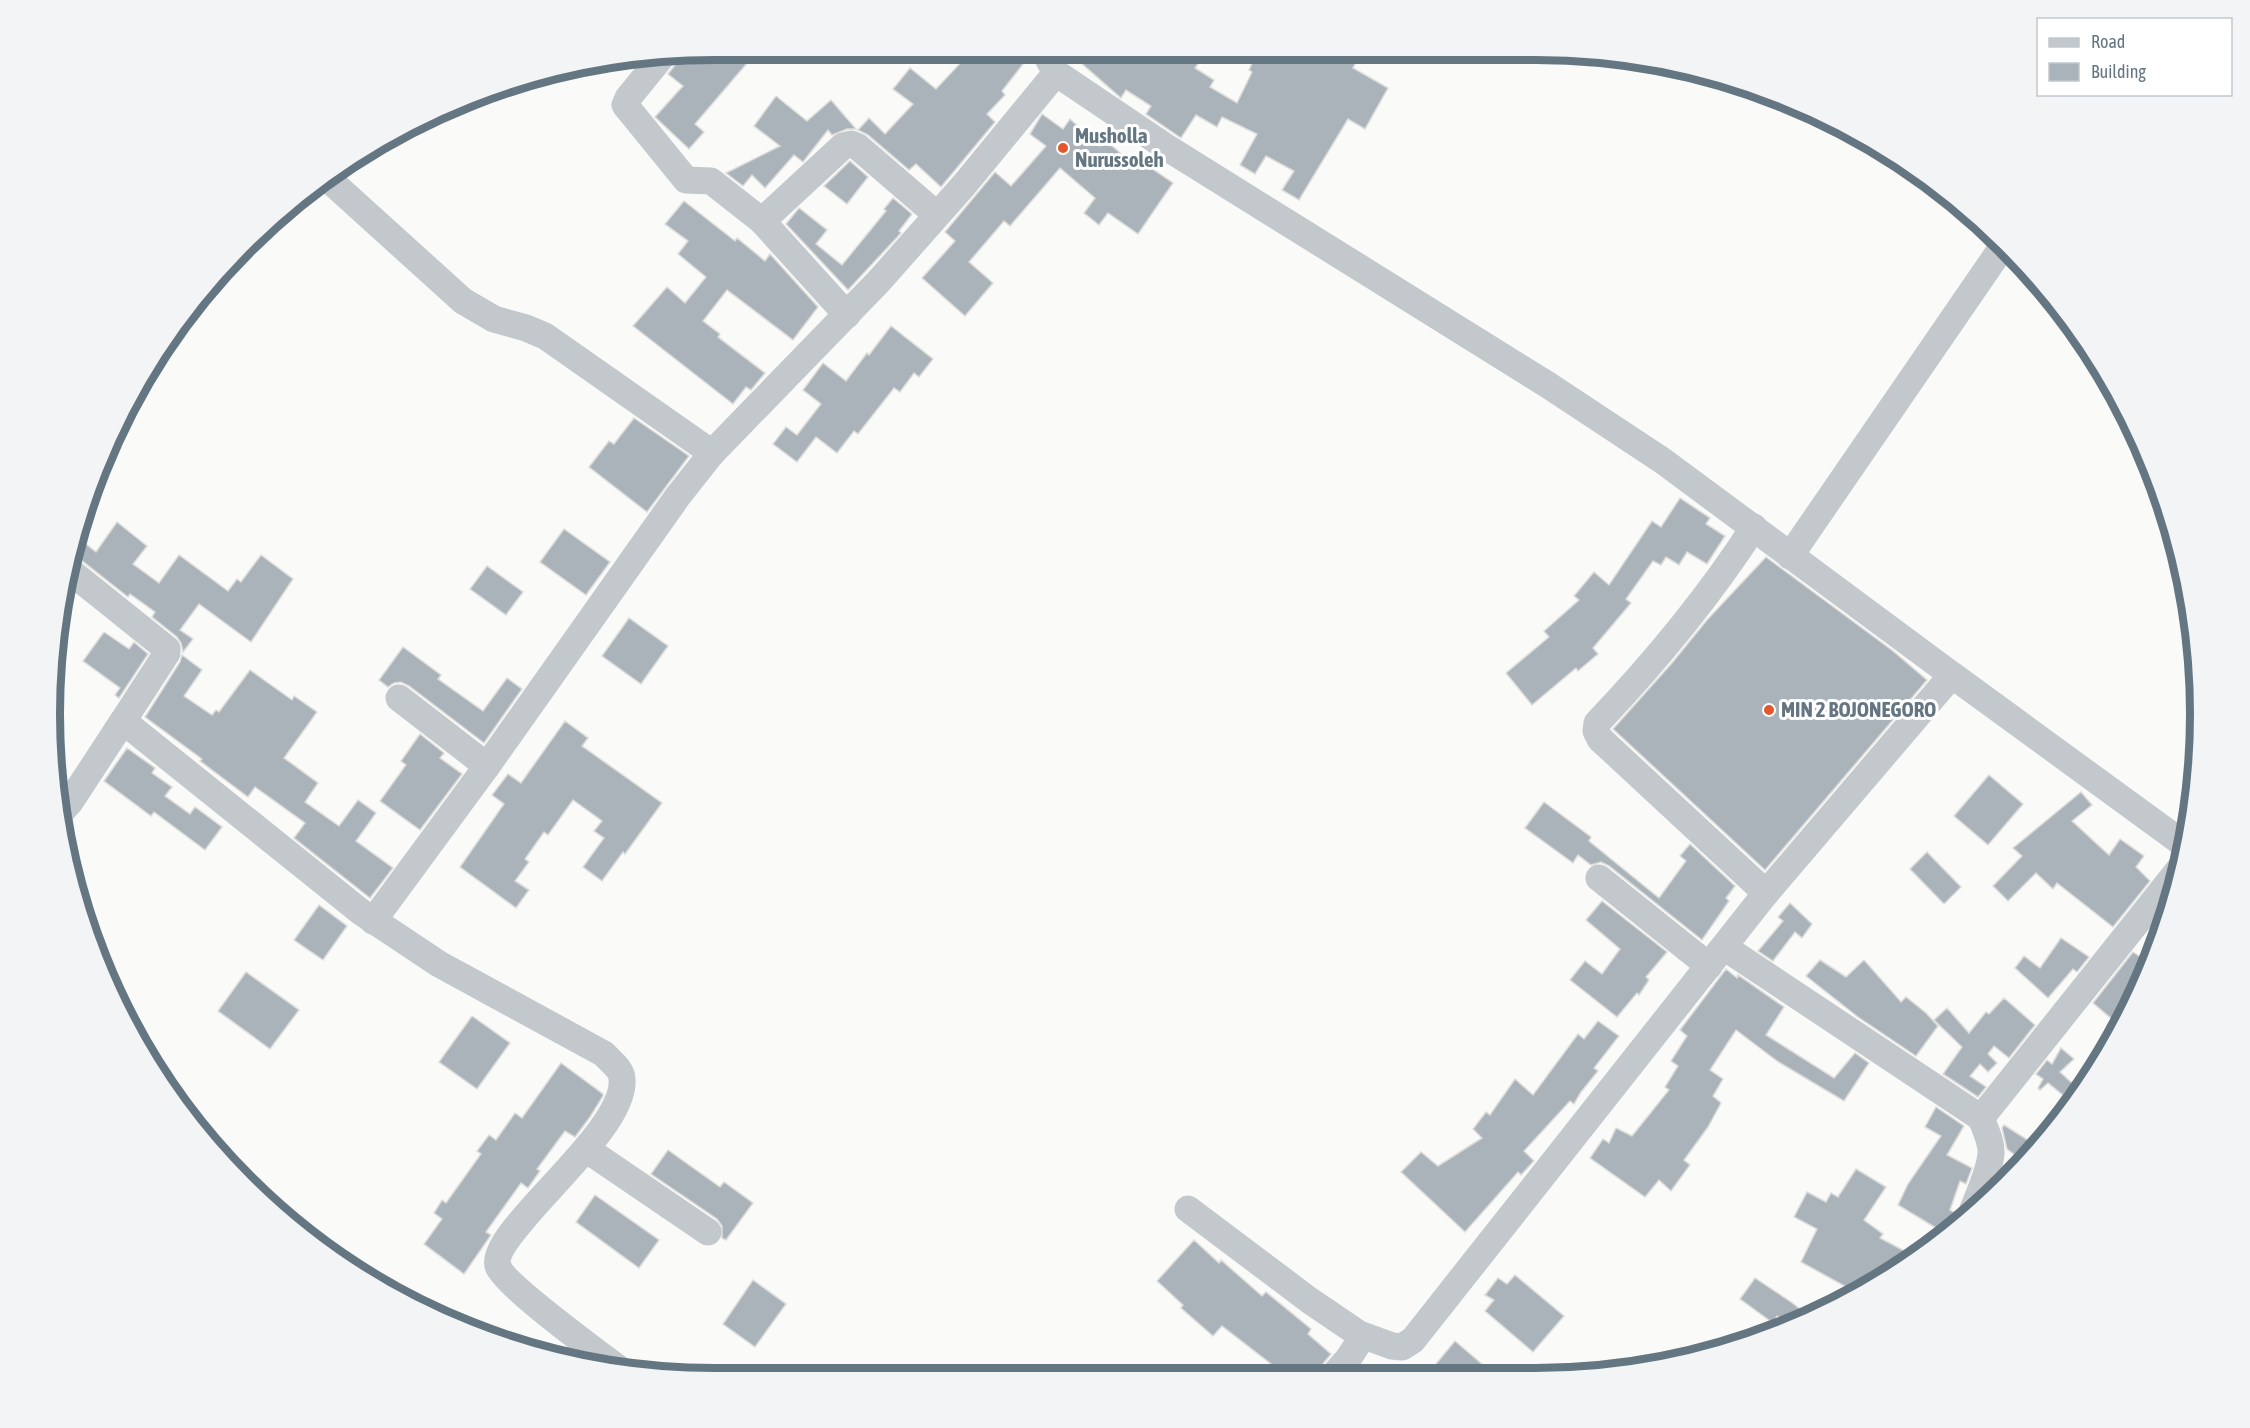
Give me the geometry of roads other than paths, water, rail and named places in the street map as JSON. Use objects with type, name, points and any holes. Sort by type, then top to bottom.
[{"type":"street","points":[[657,63],[628,98],[625,105],[680,175],[686,180],[711,181],[762,222],[847,315]]},
{"type":"street","points":[[373,921],[711,453],[847,315],[937,215],[1051,64],[1166,147],[1548,385],[1663,461],[2177,839]]},
{"type":"street","points":[[762,222],[843,146],[851,144],[858,147],[937,215]]},
{"type":"street","points":[[333,183],[463,301],[494,320],[526,328],[545,336],[711,453]]},
{"type":"street","points":[[1790,556],[1999,253]]},
{"type":"street","points":[[1754,527],[1719,582],[1656,658],[1597,723],[1596,731],[1600,739],[1766,893]]},
{"type":"street","points":[[67,803],[90,772],[167,653],[167,650],[75,575]]},
{"type":"street","points":[[1188,1209],[1309,1300],[1363,1336],[1402,1347],[1413,1340],[1766,893],[1952,675]]},
{"type":"street","points":[[399,698],[487,766]]},
{"type":"street","points":[[123,721],[373,921],[439,964],[604,1054],[618,1069],[622,1079],[619,1098],[609,1119],[586,1149],[524,1217],[498,1256],[497,1265],[503,1276],[521,1292],[605,1358]]},
{"type":"street","points":[[1599,878],[1716,957],[1981,1118],[1990,1142],[1991,1154],[1978,1195]]},
{"type":"street","points":[[1981,1118],[2168,884]]},
{"type":"street","points":[[586,1149],[708,1232]]},
{"type":"street","points":[[1340,1368],[1363,1336]]},
{"type":"place","name":"Musholla Nurussoleh","points":[[1063,148]]},
{"type":"place","name":"MIN 2 BOJONEGORO","points":[[1769,710]]}]
